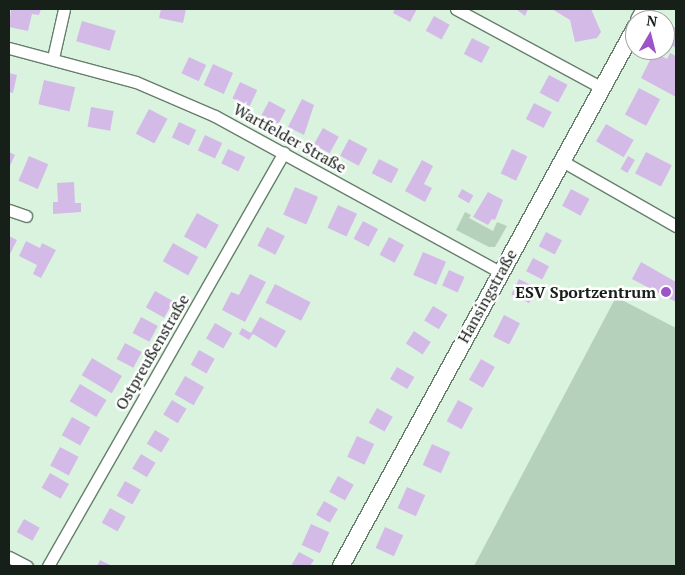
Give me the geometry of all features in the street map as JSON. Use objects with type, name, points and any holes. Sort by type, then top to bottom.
[{"type":"street","points":[[53,58],[64,9]]},
{"type":"street","points":[[456,9],[602,88]]},
{"type":"street","name":"Hansingstraße","points":[[341,566],[625,46]]},
{"type":"street","name":"Wartfelder Straße","points":[[9,48],[53,58],[136,82],[215,116],[500,272]]},
{"type":"street","name":"Ostpreußenstraße","points":[[48,566],[284,153]]},
{"type":"street","points":[[562,161],[676,226]]},
{"type":"street","points":[[9,210],[26,216]]},
{"type":"street","points":[[9,557],[27,566]]},
{"type":"green space","points":[[465,212],[471,215],[469,218],[493,231],[497,222],[507,226],[495,247],[489,247],[456,230]]},
{"type":"green space","points":[[616,297],[676,328],[676,566],[474,566]]},
{"type":"building","points":[[11,9],[41,9],[39,15],[32,14],[28,31],[9,27]]},
{"type":"building","points":[[161,9],[186,9],[183,23],[159,18]]},
{"type":"building","points":[[395,9],[417,9],[410,22],[393,13]]},
{"type":"building","points":[[516,9],[528,9],[525,16]]},
{"type":"building","points":[[552,9],[591,9],[601,32],[597,38],[575,42],[570,20]]},
{"type":"building","points":[[434,16],[450,25],[442,40],[426,31]]},
{"type":"building","points":[[82,21],[116,31],[110,51],[76,41]]},
{"type":"building","points":[[675,27],[676,28],[675,47]]},
{"type":"building","points":[[472,38],[490,47],[482,63],[464,54]]},
{"type":"building","points":[[676,56],[676,97],[641,78],[650,60],[675,60]]},
{"type":"building","points":[[189,57],[206,65],[199,81],[181,73]]},
{"type":"building","points":[[213,64],[233,73],[224,94],[204,85]]},
{"type":"building","points":[[9,73],[17,75],[13,93],[9,92]]},
{"type":"building","points":[[549,75],[568,85],[558,103],[540,93]]},
{"type":"building","points":[[44,80],[75,87],[70,112],[38,104]]},
{"type":"building","points":[[240,82],[257,90],[250,106],[232,98]]},
{"type":"building","points":[[639,88],[660,99],[646,126],[625,114]]},
{"type":"building","points":[[302,99],[314,105],[304,135],[288,127]]},
{"type":"building","points":[[269,101],[286,110],[278,124],[261,115]]},
{"type":"building","points":[[534,103],[552,112],[544,128],[526,119]]},
{"type":"building","points":[[91,107],[114,111],[110,131],[88,127]]},
{"type":"building","points":[[149,109],[168,119],[154,144],[136,134]]},
{"type":"building","points":[[179,122],[196,130],[189,145],[172,137]]},
{"type":"building","points":[[606,124],[634,140],[624,157],[596,141]]},
{"type":"building","points":[[323,128],[339,137],[330,153],[314,145]]},
{"type":"building","points":[[205,135],[222,143],[215,158],[198,150]]},
{"type":"building","points":[[349,139],[368,149],[359,166],[340,156]]},
{"type":"building","points":[[228,149],[245,157],[238,172],[221,164]]},
{"type":"building","points":[[512,149],[527,156],[516,181],[501,173]]},
{"type":"building","points":[[9,152],[15,155],[9,168]]},
{"type":"building","points":[[646,152],[672,165],[661,187],[635,173]]},
{"type":"building","points":[[29,156],[48,164],[38,189],[18,181]]},
{"type":"building","points":[[628,156],[635,160],[627,173],[620,169]]},
{"type":"building","points":[[379,159],[399,169],[391,183],[372,173]]},
{"type":"building","points":[[422,160],[433,166],[424,184],[432,188],[425,202],[405,191]]},
{"type":"building","points":[[74,182],[75,203],[81,203],[81,212],[53,214],[53,202],[58,202],[57,183]]},
{"type":"building","points":[[295,187],[318,197],[306,224],[283,215]]},
{"type":"building","points":[[462,189],[473,195],[469,203],[458,197]]},
{"type":"building","points":[[571,189],[590,199],[581,216],[562,206]]},
{"type":"building","points":[[488,192],[503,200],[495,220],[492,219],[488,225],[473,217]]},
{"type":"building","points":[[338,205],[357,214],[346,237],[327,228]]},
{"type":"building","points":[[197,213],[219,225],[206,249],[184,237]]},
{"type":"building","points":[[363,221],[378,229],[369,247],[354,239]]},
{"type":"building","points":[[267,227],[285,236],[275,255],[257,246]]},
{"type":"building","points":[[546,232],[562,240],[555,254],[539,246]]},
{"type":"building","points":[[9,236],[17,240],[9,256]]},
{"type":"building","points":[[389,237],[404,245],[395,263],[380,255]]},
{"type":"building","points":[[26,241],[40,248],[42,243],[56,250],[41,278],[33,274],[37,265],[19,256]]},
{"type":"building","points":[[173,243],[198,257],[188,275],[163,261]]},
{"type":"building","points":[[423,252],[446,262],[436,285],[413,275]]},
{"type":"building","points":[[533,258],[549,266],[542,280],[526,271]]},
{"type":"building","name":"ESV Sportzentrum","points":[[641,262],[676,282],[676,302],[632,279]]},
{"type":"building","points":[[449,270],[465,277],[458,292],[442,286]]},
{"type":"building","points":[[250,274],[266,282],[245,322],[222,310],[231,292],[239,295]]},
{"type":"building","points":[[519,279],[537,288],[529,303],[511,294]]},
{"type":"building","points":[[275,284],[311,302],[301,321],[265,303]]},
{"type":"building","points":[[155,291],[173,301],[164,318],[146,308]]},
{"type":"building","points":[[433,306],[448,315],[439,329],[424,321]]},
{"type":"building","points":[[504,315],[520,323],[509,345],[493,336]]},
{"type":"building","points":[[141,317],[158,326],[149,342],[133,333]]},
{"type":"building","points":[[260,317],[286,331],[276,348],[253,334],[249,340],[239,334],[242,328],[251,333]]},
{"type":"building","points":[[215,323],[232,333],[223,349],[206,339]]},
{"type":"building","points":[[414,331],[431,342],[423,354],[406,344]]},
{"type":"building","points":[[125,343],[142,352],[133,368],[117,359]]},
{"type":"building","points":[[199,350],[215,359],[207,374],[191,365]]},
{"type":"building","points":[[92,358],[122,376],[112,393],[82,375]]},
{"type":"building","points":[[481,359],[495,367],[483,388],[469,380]]},
{"type":"building","points":[[397,367],[414,377],[407,389],[390,379]]},
{"type":"building","points":[[185,376],[204,387],[194,405],[174,394]]},
{"type":"building","points":[[80,384],[107,400],[96,417],[70,401]]},
{"type":"building","points":[[172,400],[187,409],[178,423],[163,415]]},
{"type":"building","points":[[458,400],[473,408],[462,429],[447,421]]},
{"type":"building","points":[[377,408],[393,417],[385,432],[369,423]]},
{"type":"building","points":[[72,417],[90,427],[80,446],[62,435]]},
{"type":"building","points":[[155,430],[170,439],[161,452],[147,444]]},
{"type":"building","points":[[357,436],[374,444],[364,465],[347,457]]},
{"type":"building","points":[[432,444],[450,452],[441,473],[423,465]]},
{"type":"building","points":[[60,447],[79,457],[69,475],[50,466]]},
{"type":"building","points":[[141,454],[156,463],[147,477],[132,469]]},
{"type":"building","points":[[50,473],[69,484],[61,499],[42,488]]},
{"type":"building","points":[[338,476],[354,485],[345,500],[329,492]]},
{"type":"building","points":[[125,481],[141,490],[133,505],[117,496]]},
{"type":"building","points":[[407,487],[425,495],[416,516],[398,508]]},
{"type":"building","points":[[324,501],[338,509],[330,523],[316,515]]},
{"type":"building","points":[[110,508],[126,517],[118,532],[102,523]]},
{"type":"building","points":[[24,519],[40,528],[32,541],[17,532]]},
{"type":"building","points":[[311,524],[329,532],[320,553],[302,545]]},
{"type":"building","points":[[385,527],[403,535],[394,556],[376,548]]},
{"type":"building","points":[[299,552],[314,560],[310,566],[291,566]]},
{"type":"building","points":[[100,560],[112,566],[97,566]]},
{"type":"place","name":"ESV Sportzentrum","points":[[666,292]]}]
